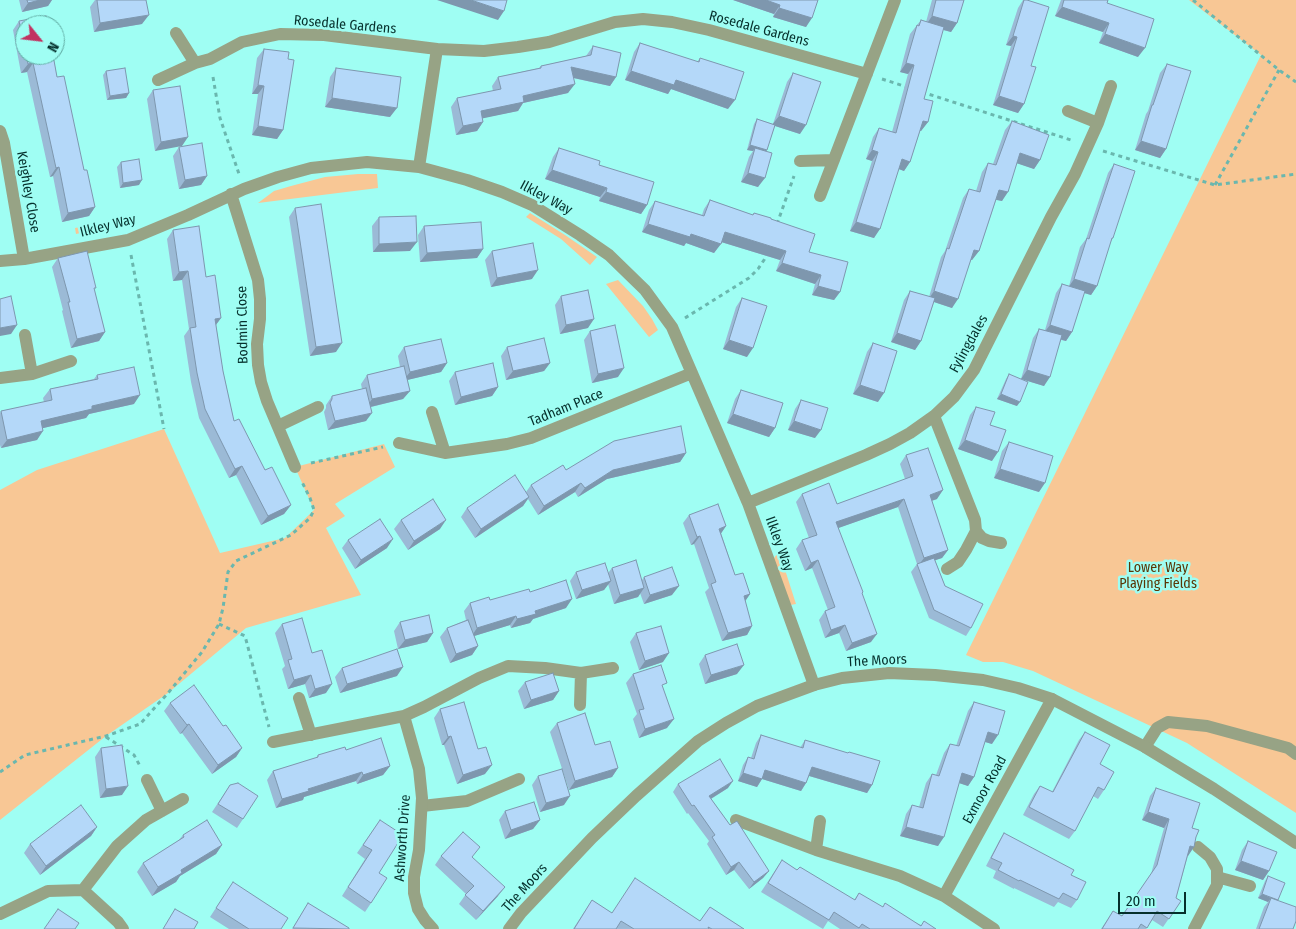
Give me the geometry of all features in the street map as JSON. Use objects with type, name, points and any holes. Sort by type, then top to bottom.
[{"type":"street","points":[[820,196],[895,0]]},
{"type":"street","name":"Rosedale Gardens","points":[[158,80],[195,63],[210,59],[242,42],[280,34],[324,36],[437,49],[484,51],[549,42],[615,22],[643,19],[672,22],[709,30],[867,74]]},
{"type":"street","points":[[176,33],[195,63]]},
{"type":"street","points":[[419,167],[437,49]]},
{"type":"street","name":"Fylingdales","points":[[748,503],[874,451],[910,433],[934,416],[954,398],[974,370],[1051,217],[1075,174],[1098,123],[1111,86]]},
{"type":"street","points":[[1068,111],[1098,123]]},
{"type":"street","name":"Keighley Close","points":[[0,131],[4,143],[24,259]]},
{"type":"street","points":[[800,161],[834,160]]},
{"type":"street","name":"Ilkley Way","points":[[0,261],[24,259],[128,240],[188,216],[231,194],[278,177],[311,168],[367,162],[419,167],[467,180],[532,205],[609,255],[645,290],[672,327],[748,503],[814,685]]},
{"type":"street","name":"Bodmin Close","points":[[231,194],[258,280],[260,319],[257,344],[261,382],[295,467]]},
{"type":"street","points":[[25,335],[32,374]]},
{"type":"street","points":[[0,378],[32,374],[71,361]]},
{"type":"street","name":"Tadham Place","points":[[400,444],[445,453],[507,444],[530,438],[692,373]]},
{"type":"street","points":[[278,426],[318,407]]},
{"type":"street","points":[[432,412],[445,453]]},
{"type":"street","points":[[934,416],[975,520],[976,530],[982,538],[1001,543]]},
{"type":"street","points":[[947,569],[958,562],[976,530]]},
{"type":"street","points":[[273,742],[404,716],[479,678],[508,666],[545,668],[581,673],[613,668]]},
{"type":"street","points":[[580,705],[581,673]]},
{"type":"street","name":"The Moors","points":[[509,929],[592,838],[642,790],[698,742],[726,723],[758,706],[814,685],[842,678],[889,673],[935,675],[983,680],[1018,688],[1052,699],[1145,747],[1214,789],[1296,844]]},
{"type":"street","points":[[298,698],[311,735]]},
{"type":"street","name":"Exmoor Road","points":[[944,896],[1052,699]]},
{"type":"street","name":"Ashworth Drive","points":[[404,716],[419,769],[422,806],[414,893],[418,909],[424,920],[433,929]]},
{"type":"street","points":[[1145,747],[1157,728],[1168,722],[1207,726],[1288,748],[1296,754]]},
{"type":"street","points":[[422,806],[467,801],[519,779]]},
{"type":"street","points":[[147,780],[162,810]]},
{"type":"street","points":[[83,890],[117,846],[146,820],[183,799]]},
{"type":"street","points":[[736,820],[816,850],[900,876],[944,896],[994,929]]},
{"type":"street","points":[[816,850],[820,821]]},
{"type":"street","points":[[1194,929],[1217,885],[1217,869],[1210,857],[1198,847]]},
{"type":"street","points":[[1217,877],[1250,886]]},
{"type":"street","points":[[0,914],[48,891],[83,890],[118,922],[123,929]]},
{"type":"path","points":[[1193,0],[1296,82]]},
{"type":"path","points":[[210,59],[220,118],[244,189]]},
{"type":"path","points":[[1215,185],[1279,70]]},
{"type":"path","points":[[867,74],[913,89]]},
{"type":"path","points":[[922,92],[1215,185],[1296,174]]},
{"type":"path","points":[[775,231],[800,161]]},
{"type":"path","points":[[128,240],[164,429]]},
{"type":"path","points":[[672,327],[749,278],[764,260],[770,246]]},
{"type":"path","points":[[0,772],[25,755],[106,736],[140,724],[202,652],[219,624],[228,572],[236,561],[291,535],[310,518],[314,510],[295,467],[400,444]]},
{"type":"path","points":[[219,624],[245,636],[273,742]]},
{"type":"path","points":[[106,736],[134,755],[147,780]]},
{"type":"green space","name":"Lower Way Playing Fields","points":[[1189,0],[1296,0],[1296,813],[1187,743],[1033,671],[1003,662],[983,662],[966,655],[1261,55]]},
{"type":"green space","points":[[377,174],[378,188],[258,203],[274,191],[291,186],[325,177]]},
{"type":"green space","points":[[530,213],[597,257],[590,265],[561,239],[526,217]]},
{"type":"green space","points":[[109,221],[110,226],[76,234],[75,228]]},
{"type":"green space","points":[[618,280],[643,306],[658,330],[649,337],[606,284]]},
{"type":"green space","points":[[164,429],[220,553],[285,538],[314,510],[295,467],[384,444],[395,467],[335,504],[345,516],[326,528],[361,595],[246,628],[168,693],[106,736],[0,820],[0,490],[37,470]]},
{"type":"green space","points":[[779,551],[796,604],[790,605],[772,561]]},
{"type":"building","points":[[27,0],[40,0],[28,3]]},
{"type":"building","points":[[97,0],[146,0],[149,15],[100,23]]},
{"type":"building","points":[[471,0],[507,0],[504,11]]},
{"type":"building","points":[[766,0],[818,0],[812,18],[779,8],[780,5]]},
{"type":"building","points":[[936,0],[964,0],[957,23],[932,16]]},
{"type":"building","points":[[1024,0],[1049,7],[1031,66],[1036,67],[1024,104],[999,96],[1017,37],[1013,36]]},
{"type":"building","points":[[1064,0],[1108,0],[1107,3],[1154,19],[1145,48],[1105,34],[1109,23],[1062,7]]},
{"type":"building","points":[[921,20],[944,27],[924,99],[933,101],[928,122],[923,121],[910,162],[902,159],[880,229],[856,222],[878,152],[872,150],[879,128],[896,133],[914,65],[906,63],[917,25],[919,26]]},
{"type":"building","points":[[640,43],[699,62],[700,58],[744,72],[735,100],[676,80],[674,85],[631,71]]},
{"type":"building","points":[[593,46],[621,53],[616,77],[571,67],[575,84],[523,96],[524,102],[481,111],[483,122],[463,126],[457,98],[501,89],[498,77],[591,55]]},
{"type":"building","points":[[264,49],[289,52],[288,59],[294,60],[283,130],[258,126],[264,86],[258,85]]},
{"type":"building","points":[[1167,64],[1191,71],[1166,149],[1141,141]]},
{"type":"building","points":[[33,65],[55,65],[57,77],[64,76],[84,170],[87,170],[95,207],[68,213],[59,167],[56,168]]},
{"type":"building","points":[[125,68],[129,93],[110,96],[106,71]]},
{"type":"building","points":[[336,68],[401,77],[397,108],[332,98]]},
{"type":"building","points":[[793,73],[821,82],[806,125],[779,116]]},
{"type":"building","points":[[180,86],[188,137],[161,142],[153,90]]},
{"type":"building","points":[[757,119],[775,125],[767,150],[750,145]]},
{"type":"building","points":[[1012,121],[1049,135],[1040,160],[1020,153],[1008,192],[999,190],[979,251],[974,250],[958,299],[934,291],[947,248],[949,249],[969,189],[980,192],[988,163],[996,165]]},
{"type":"building","points":[[202,143],[207,176],[185,180],[179,147]]},
{"type":"building","points":[[559,148],[600,161],[599,165],[654,182],[647,205],[606,192],[607,188],[552,170]]},
{"type":"building","points":[[755,148],[772,153],[765,178],[748,173]]},
{"type":"building","points":[[139,159],[142,180],[123,183],[121,162]]},
{"type":"building","points":[[1114,164],[1135,171],[1097,286],[1074,279]]},
{"type":"building","points":[[710,200],[753,215],[754,213],[771,218],[815,234],[809,252],[848,262],[840,292],[818,286],[821,275],[782,263],[786,251],[725,232],[721,244],[691,234],[690,237],[648,224],[655,201],[704,216]]},
{"type":"building","points":[[321,204],[342,343],[316,347],[295,208]]},
{"type":"building","points":[[416,216],[417,242],[379,244],[379,217]]},
{"type":"building","points":[[481,222],[483,249],[427,253],[424,226]]},
{"type":"building","points":[[199,226],[206,277],[215,275],[221,318],[215,319],[223,371],[234,421],[239,419],[265,470],[272,467],[291,505],[268,516],[242,466],[235,469],[205,409],[190,328],[196,327],[188,271],[179,272],[173,230]]},
{"type":"building","points":[[533,243],[538,270],[497,278],[492,251]]},
{"type":"building","points":[[87,251],[105,332],[77,339],[68,302],[70,302],[58,258]]},
{"type":"building","points":[[1062,284],[1085,291],[1072,332],[1050,325]]},
{"type":"building","points":[[588,290],[594,319],[566,325],[561,296]]},
{"type":"building","points":[[910,291],[935,298],[921,341],[897,333]]},
{"type":"building","points":[[11,296],[17,325],[0,328],[0,299]]},
{"type":"building","points":[[742,298],[767,306],[753,348],[729,340]]},
{"type":"building","points":[[615,325],[624,368],[598,374],[590,331]]},
{"type":"building","points":[[1039,329],[1062,335],[1050,377],[1027,370]]},
{"type":"building","points":[[544,338],[550,363],[513,371],[507,347]]},
{"type":"building","points":[[441,339],[447,363],[410,372],[404,347]]},
{"type":"building","points":[[873,343],[897,351],[884,393],[860,385]]},
{"type":"building","points":[[493,363],[498,387],[461,397],[455,372]]},
{"type":"building","points":[[404,366],[410,391],[372,399],[367,375]]},
{"type":"building","points":[[134,367],[140,395],[92,406],[92,409],[41,421],[43,431],[7,440],[1,411],[52,400],[50,389],[98,379],[97,375]]},
{"type":"building","points":[[1009,374],[1028,382],[1020,402],[1001,394]]},
{"type":"building","points":[[366,388],[372,413],[335,421],[330,403],[332,396]]},
{"type":"building","points":[[741,390],[783,403],[775,428],[733,414]]},
{"type":"building","points":[[801,400],[828,408],[821,430],[794,421]]},
{"type":"building","points":[[976,407],[995,412],[990,425],[1006,430],[998,452],[965,440]]},
{"type":"building","points":[[681,426],[686,453],[613,470],[585,488],[581,483],[544,506],[531,485],[563,465],[566,470],[614,441]]},
{"type":"building","points":[[1009,442],[1053,456],[1045,483],[1000,469]]},
{"type":"building","points":[[928,448],[943,490],[930,495],[948,550],[924,558],[904,499],[836,522],[877,634],[852,643],[845,625],[831,630],[825,611],[835,607],[818,560],[811,563],[802,540],[817,535],[802,494],[829,483],[837,504],[913,476],[906,455]]},
{"type":"building","points":[[515,475],[529,497],[481,529],[467,508]]},
{"type":"building","points":[[433,499],[446,520],[414,541],[401,520]]},
{"type":"building","points":[[718,504],[726,526],[719,529],[735,575],[743,573],[750,594],[744,596],[752,626],[728,633],[711,584],[716,582],[700,536],[697,537],[689,515]]},
{"type":"building","points":[[380,519],[393,539],[361,560],[348,540]]},
{"type":"building","points":[[934,558],[945,586],[983,604],[971,628],[934,610],[917,564]]},
{"type":"building","points":[[636,560],[644,588],[620,595],[612,568]]},
{"type":"building","points":[[605,563],[611,581],[582,590],[576,572]]},
{"type":"building","points":[[672,567],[679,586],[650,595],[644,577]]},
{"type":"building","points":[[566,580],[572,599],[535,611],[536,614],[517,619],[516,616],[477,628],[470,603],[489,597],[490,600],[529,589],[530,592]]},
{"type":"building","points":[[429,615],[433,633],[405,640],[400,622]]},
{"type":"building","points":[[302,618],[312,653],[322,650],[332,684],[315,689],[311,675],[294,680],[288,660],[292,659],[282,624]]},
{"type":"building","points":[[468,620],[478,646],[456,654],[447,628]]},
{"type":"building","points":[[661,626],[669,653],[645,661],[636,633]]},
{"type":"building","points":[[737,644],[744,665],[711,675],[705,655]]},
{"type":"building","points":[[397,649],[403,667],[347,684],[342,668]]},
{"type":"building","points":[[661,665],[667,683],[662,685],[674,719],[645,729],[639,710],[644,709],[633,674]]},
{"type":"building","points":[[553,673],[559,691],[531,700],[525,682]]},
{"type":"building","points":[[194,685],[223,726],[226,725],[242,748],[218,765],[189,724],[187,725],[170,703]]},
{"type":"building","points":[[464,702],[478,749],[486,747],[492,765],[463,775],[451,736],[448,737],[440,709]]},
{"type":"building","points":[[974,702],[1005,711],[998,735],[988,732],[974,777],[962,773],[944,837],[906,827],[912,805],[923,808],[932,774],[939,776],[950,744],[959,746]]},
{"type":"building","points":[[585,713],[595,745],[610,741],[618,768],[575,781],[557,723]]},
{"type":"building","points":[[1085,732],[1110,745],[1100,764],[1114,772],[1104,790],[1098,787],[1075,831],[1029,807],[1040,786],[1053,792]]},
{"type":"building","points":[[761,735],[803,748],[805,740],[880,761],[872,785],[812,767],[806,783],[765,770],[762,779],[743,773],[748,757],[754,759]]},
{"type":"building","points":[[381,738],[390,766],[363,775],[362,772],[282,799],[273,771],[318,757],[318,755],[345,747],[346,750]]},
{"type":"building","points":[[122,745],[128,786],[106,789],[101,748]]},
{"type":"building","points":[[720,759],[733,781],[709,796],[730,825],[737,821],[769,871],[754,882],[739,862],[731,867],[712,837],[715,835],[694,805],[692,806],[678,784]]},
{"type":"building","points":[[562,769],[570,796],[546,803],[538,776]]},
{"type":"building","points":[[238,783],[258,796],[243,819],[218,804],[230,785]]},
{"type":"building","points":[[1156,788],[1200,803],[1192,828],[1199,830],[1194,847],[1190,846],[1176,898],[1181,901],[1169,919],[1157,911],[1147,928],[1141,924],[1138,929],[1102,929],[1113,911],[1122,916],[1157,865],[1169,819],[1148,812]]},
{"type":"building","points":[[534,802],[540,820],[511,830],[505,811]]},
{"type":"building","points":[[81,805],[97,827],[46,866],[30,844]]},
{"type":"building","points":[[207,820],[222,845],[181,870],[182,873],[158,887],[143,863]]},
{"type":"building","points":[[380,820],[403,835],[379,873],[387,878],[371,903],[348,887],[372,850],[363,845]]},
{"type":"building","points":[[463,832],[480,847],[472,857],[505,887],[483,911],[465,895],[474,886],[441,856]]},
{"type":"building","points":[[1004,833],[1074,870],[1071,875],[1086,882],[1077,900],[1063,893],[1059,899],[998,870],[1002,863],[991,858]]},
{"type":"building","points":[[1248,841],[1277,852],[1269,871],[1241,861]]},
{"type":"building","points":[[782,860],[797,870],[800,867],[855,900],[859,893],[883,907],[885,903],[921,926],[924,921],[936,929],[870,929],[862,924],[859,928],[834,912],[829,920],[768,883]]},
{"type":"building","points":[[1268,876],[1285,883],[1278,900],[1262,894]]},
{"type":"building","points":[[635,878],[700,921],[710,907],[744,929],[712,929],[708,927],[709,929],[634,929],[621,921],[616,929],[574,929],[592,900],[612,913]]},
{"type":"building","points":[[233,882],[288,918],[281,929],[249,929],[216,908]]},
{"type":"building","points":[[1271,898],[1296,907],[1296,921],[1293,929],[1259,929]]},
{"type":"building","points":[[308,903],[349,928],[349,929],[293,928]]},
{"type":"building","points":[[58,909],[79,923],[75,929],[44,929]]},
{"type":"building","points":[[175,909],[198,922],[194,929],[163,929]]}]
